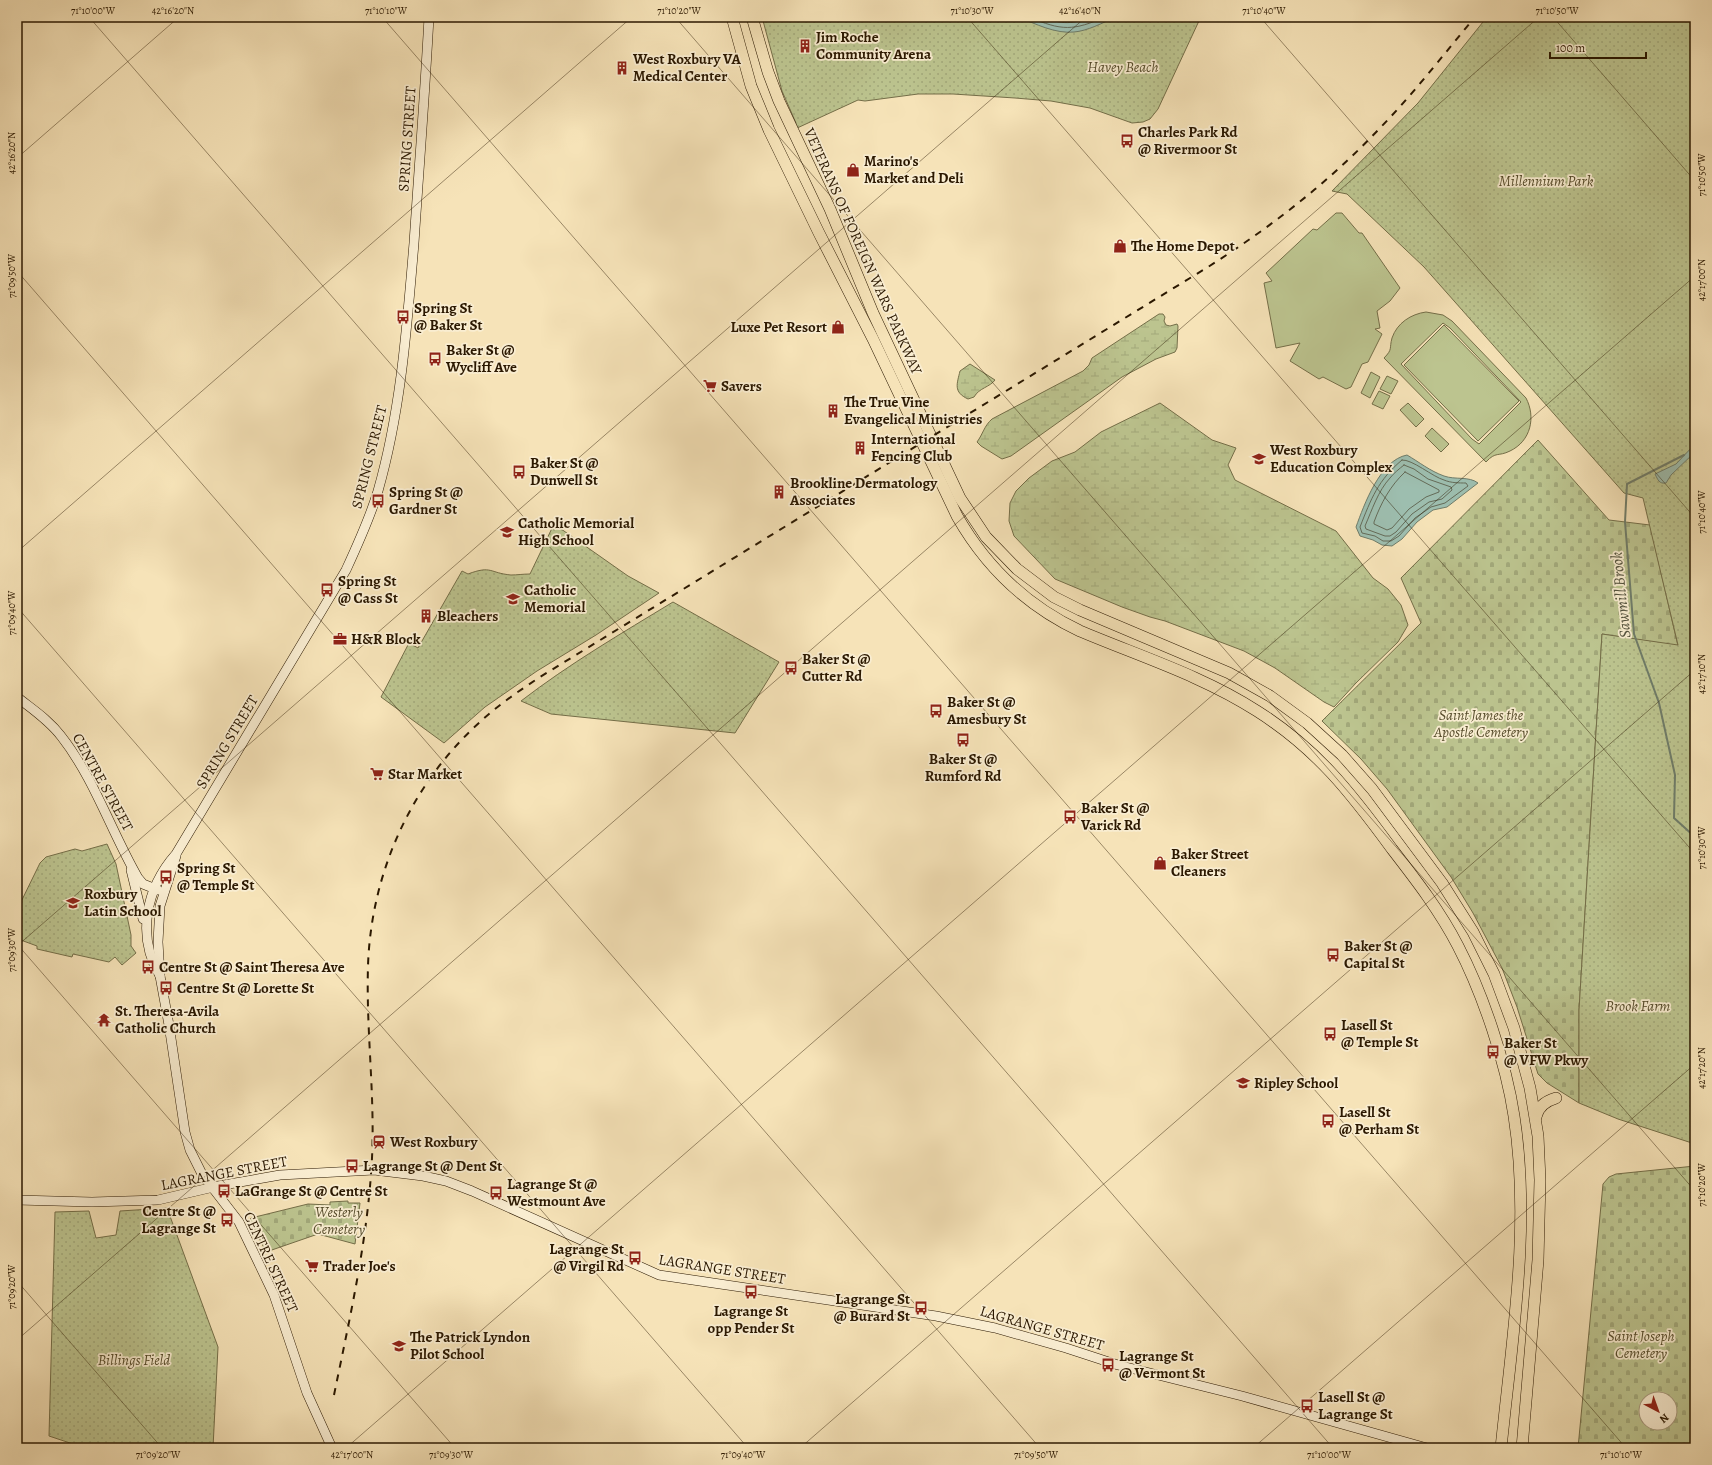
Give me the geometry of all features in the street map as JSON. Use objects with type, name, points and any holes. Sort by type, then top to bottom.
[{"type":"highway","name":"VETERANS OF FOREIGN WARS PARKWAY","points":[[732,17],[751,86],[769,130],[816,229],[876,344],[954,510],[974,543],[987,560],[1008,582],[1048,614],[1080,631],[1208,684],[1254,709],[1296,739],[1326,766],[1354,797],[1429,899],[1454,938],[1474,980],[1492,1032],[1510,1094],[1515,1123],[1520,1197],[1518,1261],[1501,1448]]},
{"type":"highway","name":"VETERANS OF FOREIGN WARS PARKWAY","points":[[752,17],[768,72],[781,107],[832,214],[882,334],[956,489],[976,524],[1008,562],[1030,581],[1054,597],[1080,610],[1229,672],[1280,702],[1325,739],[1350,763],[1372,789],[1448,892],[1484,953],[1514,1028],[1529,1081],[1536,1117],[1540,1166],[1539,1243],[1522,1448]]},
{"type":"highway","points":[[1168,667],[1175,649]]},
{"type":"highway","points":[[1536,1117],[1537,1111],[1541,1106],[1548,1100],[1556,1098]]},
{"type":"main road","name":"SPRING STREET","points":[[154,888],[166,866],[176,854],[346,570],[359,544],[378,490],[394,418],[407,329],[423,124],[429,17]]},
{"type":"main road","name":"CENTRE STREET","points":[[17,697],[52,726],[69,746],[141,881],[164,892],[160,906],[157,931],[160,976],[185,1132],[194,1158],[202,1174],[239,1222],[274,1295],[307,1393],[332,1448]]},
{"type":"main road","name":"SPRING STREET","points":[[164,892],[176,854]]},
{"type":"main road","points":[[130,862],[131,874],[146,930]]},
{"type":"main road","name":"CENTRE STREET","points":[[154,888],[148,903],[146,930],[154,964],[160,976]]},
{"type":"main road","name":"LAGRANGE STREET","points":[[17,1200],[92,1202],[158,1200],[212,1187],[280,1175],[358,1170],[385,1170],[423,1176],[472,1191],[659,1275],[936,1316],[994,1328],[1066,1348],[1118,1365],[1242,1396],[1427,1448]]},
{"type":"green space","name":"Havey Beach","points":[[762,17],[1021,17],[1046,27],[1069,32],[1111,17],[1203,17],[1198,23],[1158,109],[1150,119],[1143,122],[1132,123],[1090,108],[1051,101],[953,94],[918,94],[865,101],[858,100],[795,129],[796,123],[782,91]]},
{"type":"green space","name":"Millennium Park","points":[[1487,17],[1695,17],[1695,1144],[1618,1119],[1579,1103],[1579,1010],[1602,634],[1678,645],[1643,498],[1624,493],[1424,267],[1347,194],[1332,191],[1418,103]]},
{"type":"green space","points":[[1336,213],[1342,213],[1359,233],[1362,233],[1400,288],[1390,301],[1377,311],[1380,328],[1375,329],[1382,334],[1368,362],[1362,364],[1351,387],[1346,389],[1323,377],[1319,379],[1290,361],[1300,343],[1276,348],[1264,283],[1272,281],[1266,273],[1313,229],[1317,230]]},
{"type":"green space","points":[[1426,312],[1443,315],[1452,321],[1526,398],[1531,413],[1530,428],[1523,441],[1517,447],[1506,453],[1492,456],[1486,462],[1384,358],[1390,351],[1392,338],[1397,328],[1405,320],[1420,313]],"holes":[[[1443,323],[1450,328],[1521,402],[1479,444],[1472,439],[1401,364]]]},
{"type":"green space","points":[[1159,314],[1163,314],[1165,317],[1164,321],[1166,325],[1170,326],[1177,324],[1178,326],[1177,348],[1175,352],[1156,359],[1122,377],[1011,456],[1002,459],[977,442],[987,424],[992,419],[1083,371],[1089,365],[1092,358]]},
{"type":"green space","points":[[1444,325],[1519,401],[1478,441],[1404,365]]},
{"type":"green space","points":[[970,364],[995,380],[974,397],[968,399],[960,394],[957,384],[960,371]]},
{"type":"green space","points":[[1371,372],[1380,377],[1370,398],[1361,393]]},
{"type":"green space","points":[[1387,376],[1398,381],[1391,394],[1380,389]]},
{"type":"green space","points":[[1379,391],[1390,396],[1383,409],[1372,404]]},
{"type":"green space","points":[[1160,403],[1212,440],[1236,448],[1228,465],[1235,480],[1336,531],[1373,578],[1388,589],[1401,605],[1408,625],[1398,642],[1334,707],[1324,702],[1275,668],[1244,651],[1165,621],[1122,607],[1055,579],[1014,536],[1009,521],[1010,503],[1016,491],[1029,478],[1052,461],[1075,452],[1101,432]]},
{"type":"green space","points":[[1408,403],[1424,419],[1416,427],[1400,410]]},
{"type":"green space","points":[[1432,428],[1449,444],[1441,452],[1425,436]]},
{"type":"green space","name":"Saint James the Apostle Cemetery","points":[[1538,440],[1609,520],[1650,525],[1678,646],[1602,634],[1579,1010],[1579,1103],[1547,1083],[1538,1074],[1517,1007],[1502,968],[1473,913],[1451,877],[1387,789],[1361,759],[1322,721],[1421,623],[1401,578]]},
{"type":"green space","name":"Catholic Memorial","points":[[554,524],[628,576],[659,593],[596,635],[537,671],[485,707],[444,743],[381,697],[409,643],[418,648],[462,571],[468,574],[476,571],[490,570],[511,575],[530,574]]},
{"type":"green space","name":"Catholic Memorial","points":[[673,602],[779,662],[735,733],[551,714],[521,701],[539,687],[615,637]]},
{"type":"green space","name":"Roxbury Latin School","points":[[107,844],[116,864],[131,935],[131,946],[136,953],[122,965],[115,957],[109,962],[73,954],[72,957],[37,949],[37,946],[18,939],[17,919],[20,910],[18,908],[40,863],[46,857],[75,849],[82,851]]},
{"type":"green space","name":"Saint Joseph Cemetery","points":[[1695,1166],[1695,1448],[1578,1448],[1603,1184],[1609,1177],[1616,1174]]},
{"type":"green space","name":"Westerly Cemetery","points":[[348,1201],[348,1203],[360,1203],[355,1244],[318,1234],[266,1252],[250,1220],[251,1218],[308,1204],[330,1205],[330,1202]]},
{"type":"green space","name":"Billings Field","points":[[167,1208],[218,1347],[213,1448],[85,1448],[49,1436],[55,1212],[89,1211],[96,1238],[116,1235],[120,1211]]},
{"type":"water","points":[[1019,17],[1115,17],[1090,28],[1067,32],[1046,28]]},
{"type":"water","points":[[1695,444],[1695,452],[1671,475],[1666,483],[1659,481],[1655,474],[1676,464]]},
{"type":"water","points":[[1407,455],[1429,469],[1444,476],[1466,479],[1478,483],[1447,507],[1433,510],[1417,522],[1402,539],[1392,546],[1382,545],[1373,540],[1360,536],[1356,527],[1374,485],[1389,465],[1397,459]]},
{"type":"waterway","name":"Sawmill Brook","points":[[1684,455],[1627,484],[1625,522],[1634,634],[1659,703],[1675,775],[1674,818],[1695,837]]},
{"type":"railway","points":[[334,1395],[358,1277],[370,1188],[373,1134],[368,1014],[368,966],[371,931],[377,897],[399,832],[415,802],[434,773],[456,746],[494,710],[540,677],[1208,267],[1277,220],[1320,185],[1361,148],[1405,101],[1475,17]]},
{"type":"place","name":"Jim Roche Community Arena","points":[[805,46]]},
{"type":"place","name":"West Roxbury VA Medical Center","points":[[622,68]]},
{"type":"place","name":"Charles Park Rd @ Rivermoor St","points":[[1127,141]]},
{"type":"place","name":"Marino's Market and Deli","points":[[853,170]]},
{"type":"place","name":"The Home Depot","points":[[1120,246]]},
{"type":"place","name":"Spring St @ Baker St","points":[[403,317]]},
{"type":"place","name":"Luxe Pet Resort","points":[[838,327]]},
{"type":"place","name":"Baker St @ Wycliff Ave","points":[[435,359]]},
{"type":"place","name":"Savers","points":[[710,386]]},
{"type":"place","name":"The True Vine Evangelical Ministries","points":[[833,411]]},
{"type":"place","name":"International Fencing Club","points":[[860,448]]},
{"type":"place","name":"West Roxbury Education Complex","points":[[1259,459]]},
{"type":"place","name":"Baker St @ Dunwell St","points":[[519,472]]},
{"type":"place","name":"Brookline Dermatology Associates","points":[[779,492]]},
{"type":"place","name":"Spring St @ Gardner St","points":[[378,501]]},
{"type":"place","name":"Catholic Memorial High School","points":[[507,532]]},
{"type":"place","name":"Spring St @ Cass St","points":[[327,590]]},
{"type":"place","name":"Catholic Memorial","points":[[513,599]]},
{"type":"place","name":"Bleachers","points":[[426,616]]},
{"type":"place","name":"H&R Block","points":[[340,639]]},
{"type":"place","name":"Baker St @ Cutter Rd","points":[[791,668]]},
{"type":"place","name":"Baker St @ Amesbury St","points":[[936,711]]},
{"type":"place","name":"Baker St @ Rumford Rd","points":[[963,740]]},
{"type":"place","name":"Star Market","points":[[377,774]]},
{"type":"place","name":"Baker St @ Varick Rd","points":[[1070,817]]},
{"type":"place","name":"Baker Street Cleaners","points":[[1160,863]]},
{"type":"place","name":"Spring St @ Temple St","points":[[166,877]]},
{"type":"place","name":"Roxbury Latin School","points":[[73,903]]},
{"type":"place","name":"Baker St @ Capital St","points":[[1333,955]]},
{"type":"place","name":"Centre St @ Saint Theresa Ave","points":[[148,967]]},
{"type":"place","name":"Centre St @ Lorette St","points":[[166,988]]},
{"type":"place","name":"St. Theresa-Avila Catholic Church","points":[[104,1020]]},
{"type":"place","name":"Lasell St @ Temple St","points":[[1330,1034]]},
{"type":"place","name":"Baker St @ VFW Pkwy","points":[[1493,1052]]},
{"type":"place","name":"Ripley School","points":[[1243,1083]]},
{"type":"place","name":"Lasell St @ Perham St","points":[[1328,1121]]},
{"type":"place","name":"West Roxbury","points":[[379,1142]]},
{"type":"place","name":"Lagrange St @ Dent St","points":[[352,1166]]},
{"type":"place","name":"LaGrange St @ Centre St","points":[[224,1191]]},
{"type":"place","name":"Lagrange St @ Westmount Ave","points":[[496,1193]]},
{"type":"place","name":"Centre St @ Lagrange St","points":[[227,1220]]},
{"type":"place","name":"Lagrange St @ Virgil Rd","points":[[635,1258]]},
{"type":"place","name":"Trader Joe's","points":[[312,1266]]},
{"type":"place","name":"Lagrange St opp Pender St","points":[[751,1292]]},
{"type":"place","name":"Lagrange St @ Burard St","points":[[921,1308]]},
{"type":"place","name":"The Patrick Lyndon Pilot School","points":[[399,1346]]},
{"type":"place","name":"Lagrange St @ Vermont St","points":[[1108,1365]]},
{"type":"place","name":"Lasell St @ Lagrange St","points":[[1307,1406]]},
{"type":"park label","name":"Brook Farm","points":[[1638,1006]]}]
